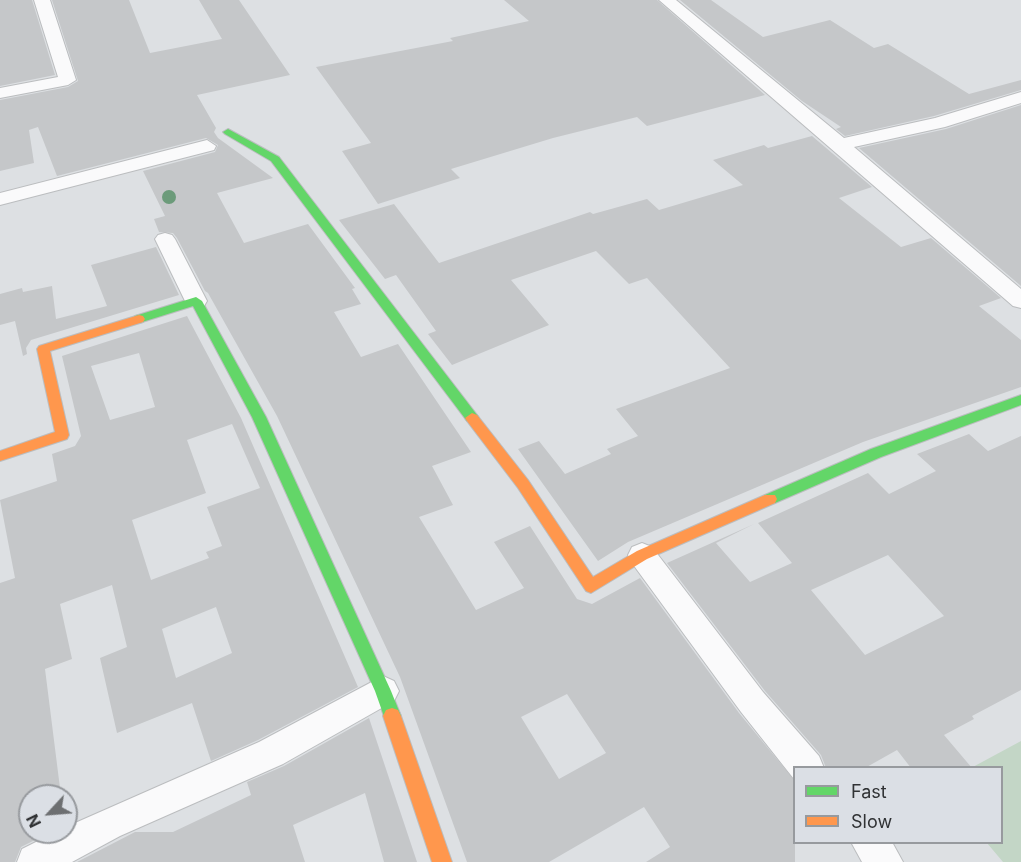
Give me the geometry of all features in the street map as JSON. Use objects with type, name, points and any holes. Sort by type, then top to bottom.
[{"type":"street","points":[[0,93],[68,80],[42,0]]},
{"type":"street","points":[[667,0],[840,144],[1021,301]]},
{"type":"street","points":[[840,144],[939,123],[1021,97]]},
{"type":"street","points":[[228,132],[275,159],[523,484],[591,586],[642,555],[876,453],[1021,400]]},
{"type":"street","points":[[0,199],[207,146]]},
{"type":"street","points":[[165,239],[259,417],[384,691],[442,862]]},
{"type":"street","points":[[0,456],[62,435],[43,349],[196,301]]},
{"type":"street","points":[[642,555],[753,702],[805,766]]},
{"type":"street","points":[[35,862],[108,824],[271,753],[384,691]]},
{"type":"street","points":[[870,844],[885,862]]},
{"type":"green space","points":[[1021,741],[1021,862],[1003,862],[988,844],[1003,844],[1003,766],[975,766]]},
{"type":"building","points":[[0,0],[32,0],[55,75],[0,86]]},
{"type":"building","points":[[52,0],[129,0],[150,53],[222,39],[199,0],[239,0],[290,75],[197,95],[216,128],[214,132],[218,138],[273,178],[217,193],[244,243],[308,224],[355,288],[352,289],[361,304],[334,312],[361,357],[398,344],[471,452],[432,466],[453,505],[419,517],[476,610],[524,588],[494,542],[530,526],[577,599],[592,604],[640,578],[739,713],[793,779],[795,862],[646,862],[670,847],[644,807],[549,862],[467,862],[400,677],[277,416],[177,238],[173,233],[159,232],[154,219],[165,216],[143,171],[215,152],[218,145],[206,138],[57,176],[38,127],[29,130],[34,163],[0,171],[0,100],[68,87],[78,81]],"holes":[[[567,694],[606,753],[559,779],[521,717]]]},
{"type":"building","points":[[504,0],[657,0],[765,95],[647,126],[637,117],[553,138],[451,169],[460,178],[378,204],[342,151],[371,143],[316,67],[453,41],[450,38],[529,21]]},
{"type":"building","points":[[680,0],[711,0],[763,37],[830,20],[874,48],[888,44],[969,94],[1021,80],[1021,90],[934,116],[845,136],[836,129],[841,127],[802,101]]},
{"type":"building","points":[[1021,105],[1021,286],[859,148],[946,129]]},
{"type":"building","points":[[812,136],[872,187],[839,198],[901,247],[931,238],[1001,298],[979,306],[1021,340],[1021,387],[863,442],[628,542],[598,561],[518,449],[539,441],[565,474],[611,454],[607,449],[638,436],[616,409],[730,368],[647,278],[629,284],[596,251],[511,280],[549,325],[452,365],[428,334],[436,331],[396,275],[385,279],[339,220],[394,204],[439,263],[590,212],[593,214],[647,199],[659,210],[743,185],[713,160],[764,145],[768,148]]},
{"type":"building","points":[[156,247],[179,295],[31,340],[26,348],[27,354],[23,356],[15,321],[0,325],[0,294],[22,288],[23,292],[52,286],[56,319],[107,306],[91,265]]},
{"type":"building","points":[[187,316],[241,418],[358,687],[258,740],[211,761],[192,703],[117,733],[100,658],[127,647],[112,585],[60,604],[72,659],[45,669],[59,784],[18,784],[18,844],[27,844],[21,847],[15,862],[0,862],[0,583],[15,578],[0,500],[57,481],[52,454],[75,446],[81,436],[62,356]],"holes":[[[139,353],[155,407],[110,420],[91,366]],[[232,424],[260,488],[207,507],[222,546],[206,552],[209,558],[151,580],[132,520],[206,493],[187,440]],[[216,607],[232,653],[176,678],[162,629]]]},
{"type":"building","points":[[969,434],[988,451],[1021,436],[1021,690],[972,716],[974,719],[944,735],[970,766],[909,766],[897,750],[869,766],[825,766],[821,755],[765,691],[667,563],[754,524],[716,543],[750,582],[792,563],[758,523],[868,473],[889,494],[936,471],[917,454]],"holes":[[[888,555],[944,616],[865,655],[811,590]]]},
{"type":"building","points":[[369,718],[417,862],[384,862],[365,793],[293,825],[305,862],[77,862],[135,832],[173,832],[251,795],[247,782],[284,766]]},
{"type":"traffic: fast","points":[[228,132],[275,159],[472,418]]},
{"type":"traffic: fast","points":[[139,319],[196,301],[259,417],[383,691],[392,716]]},
{"type":"traffic: fast","points":[[770,499],[876,453],[1021,400]]},
{"type":"traffic: slow","points":[[0,456],[62,435],[43,349],[139,319]]},
{"type":"traffic: slow","points":[[472,418],[523,484],[591,586],[642,555],[770,499]]},
{"type":"traffic: slow","points":[[392,716],[442,862]]}]
